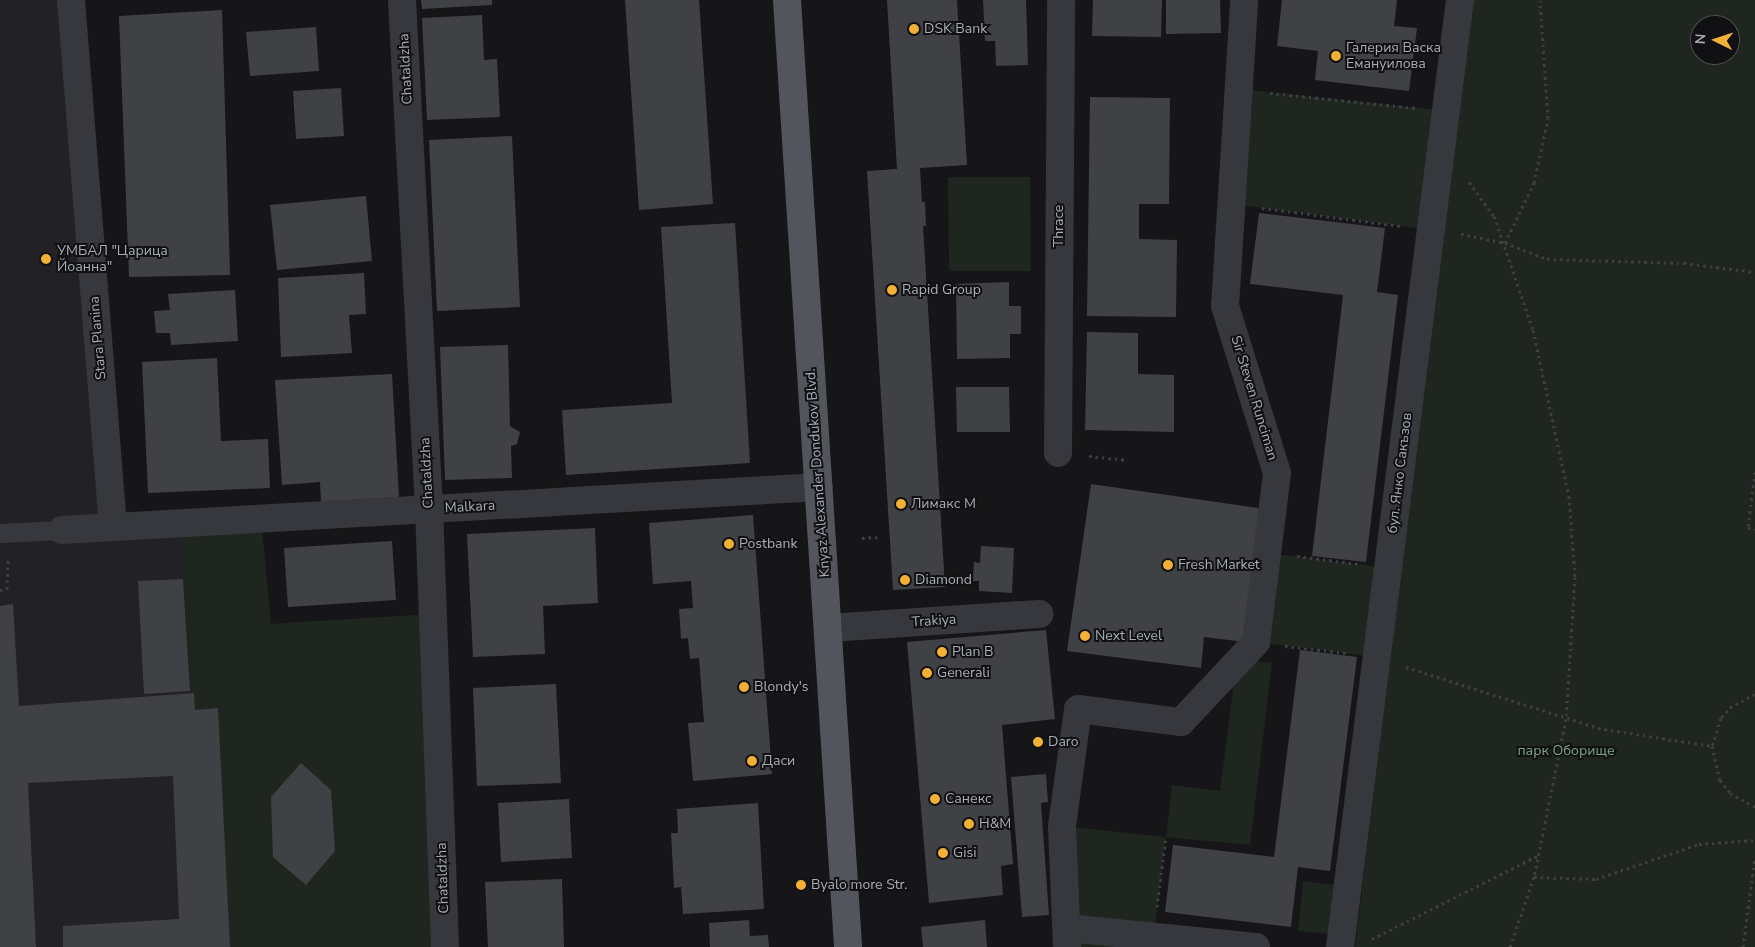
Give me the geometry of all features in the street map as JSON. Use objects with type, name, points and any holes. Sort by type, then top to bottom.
[{"type":"main road","name":"Knyaz Alexander Dondukov Blvd.","points":[[787,0],[848,947]]},
{"type":"street","name":"Stara Planina","points":[[71,0],[113,527]]},
{"type":"street","name":"Chataldzha","points":[[402,0],[429,509],[445,947]]},
{"type":"street","name":"Thrace","points":[[1058,453],[1061,0]]},
{"type":"street","name":"Sir Steven Runciman","points":[[1244,0],[1225,306],[1277,473],[1269,553],[1256,642]]},
{"type":"street","name":"бул. Янко Сакъзов","points":[[1353,945],[1376,657],[1388,568],[1445,232],[1446,111],[1460,0]]},
{"type":"street","name":"Malkara","points":[[62,530],[818,487]]},
{"type":"street","name":"Trakiya","points":[[828,628],[1040,614]]},
{"type":"street","points":[[1256,642],[1181,722],[1078,708],[1062,826],[1067,937],[1154,935],[1256,947]]},
{"type":"lane","points":[[0,533],[62,530]]},
{"type":"path","points":[[1505,243],[1534,183],[1548,118],[1540,0]]},
{"type":"path","points":[[1239,89],[1446,111]]},
{"type":"path","points":[[1464,176],[1483,198],[1505,243],[1533,330],[1569,496],[1575,577],[1566,719],[1534,877],[1510,947]]},
{"type":"path","points":[[1231,204],[1445,232],[1505,243],[1525,253],[1564,261],[1684,263],[1755,272]]},
{"type":"path","points":[[1058,453],[1128,460]]},
{"type":"path","points":[[1755,472],[1748,528],[1755,529]]},
{"type":"path","points":[[862,538],[879,537]]},
{"type":"path","points":[[767,544],[785,543]]},
{"type":"path","points":[[1269,553],[1388,568]]},
{"type":"path","points":[[0,590],[8,589]]},
{"type":"path","points":[[1256,642],[1376,657],[1566,719],[1644,737],[1712,746]]},
{"type":"path","points":[[1755,694],[1732,706],[1721,718],[1712,746],[1720,780],[1730,793],[1755,807]]},
{"type":"path","points":[[1154,935],[1166,837]]},
{"type":"path","points":[[1534,877],[1596,880],[1699,844],[1755,840]]},
{"type":"path","points":[[1353,945],[1539,855]]},
{"type":"path","points":[[1743,947],[1755,857]]},
{"type":"shaded area","name":"УМБАЛ \"Царица Йоанна\"","points":[[0,0],[71,0],[113,526],[181,523],[271,624],[433,614],[445,947],[0,947]]},
{"type":"green space","name":"парк Оборище","points":[[1470,0],[1755,0],[1755,947],[1355,947]]},
{"type":"green space","points":[[1239,89],[1446,111],[1432,230],[1231,204]]},
{"type":"green space","points":[[948,177],[1030,177],[1031,271],[949,271]]},
{"type":"green space","points":[[261,518],[271,624],[433,614],[445,947],[230,947],[217,708],[195,710],[194,693],[190,691],[181,523]]},
{"type":"green space","points":[[1269,553],[1388,568],[1376,657],[1256,642]]},
{"type":"green space","points":[[1237,659],[1272,663],[1250,845],[1166,837],[1172,785],[1220,791]]},
{"type":"green space","points":[[1062,826],[1166,837],[1154,935],[1256,947],[1067,947]]},
{"type":"green space","points":[[1303,881],[1335,885],[1330,934],[1298,931]]},
{"type":"building","points":[[421,0],[492,0],[492,5],[422,9]]},
{"type":"building","points":[[625,0],[699,0],[713,204],[639,210]]},
{"type":"building","points":[[887,0],[957,0],[967,165],[920,168],[922,202],[925,202],[926,226],[923,226],[945,587],[893,590],[867,171],[897,169]]},
{"type":"building","points":[[983,0],[1026,0],[1028,65],[996,66],[995,41],[985,41]]},
{"type":"building","points":[[1093,0],[1162,0],[1161,37],[1092,36]]},
{"type":"building","points":[[1166,0],[1220,0],[1221,33],[1166,34]]},
{"type":"building","points":[[1282,0],[1397,0],[1394,26],[1417,28],[1409,91],[1315,80],[1318,51],[1277,46]]},
{"type":"building","points":[[222,10],[230,275],[129,277],[119,16]]},
{"type":"building","points":[[482,15],[484,60],[497,59],[500,117],[427,120],[422,18]]},
{"type":"building","points":[[316,27],[319,71],[250,76],[246,32]]},
{"type":"building","points":[[341,88],[344,136],[296,139],[293,91]]},
{"type":"building","points":[[1090,97],[1170,98],[1169,204],[1139,204],[1139,239],[1177,240],[1176,317],[1087,316]]},
{"type":"building","points":[[512,136],[520,307],[437,311],[429,140]]},
{"type":"building","points":[[366,196],[372,261],[277,270],[270,205]]},
{"type":"building","points":[[1259,213],[1385,228],[1377,292],[1398,295],[1366,562],[1312,556],[1343,295],[1250,284]]},
{"type":"building","points":[[735,223],[750,463],[566,475],[562,410],[672,403],[661,227]]},
{"type":"building","points":[[364,273],[366,314],[349,315],[352,353],[281,357],[278,278]]},
{"type":"building","points":[[1009,282],[1009,306],[1021,306],[1021,334],[1010,334],[1010,358],[957,359],[956,284]]},
{"type":"building","points":[[235,290],[238,341],[171,345],[170,333],[156,333],[154,311],[170,310],[168,294]]},
{"type":"building","points":[[1087,332],[1138,333],[1138,374],[1174,375],[1174,432],[1085,430]]},
{"type":"building","points":[[508,345],[510,426],[520,432],[517,444],[511,446],[512,478],[445,480],[440,347]]},
{"type":"building","points":[[217,358],[221,441],[268,439],[270,488],[148,493],[142,362]]},
{"type":"building","points":[[392,374],[399,497],[321,502],[320,482],[282,485],[275,380]]},
{"type":"building","points":[[956,387],[1009,387],[1010,432],[957,432]]},
{"type":"building","name":"Fresh Market","points":[[1091,484],[1265,509],[1245,642],[1204,637],[1201,668],[1067,651]]},
{"type":"building","points":[[753,515],[772,774],[693,781],[688,723],[704,722],[699,658],[690,659],[688,638],[681,639],[679,609],[693,608],[691,581],[653,584],[649,523]]},
{"type":"building","points":[[595,528],[598,603],[543,606],[545,654],[473,657],[467,534]]},
{"type":"building","points":[[392,541],[396,600],[288,607],[284,548]]},
{"type":"building","points":[[981,546],[1014,548],[1012,593],[979,591],[979,581],[973,581],[974,562],[980,563]]},
{"type":"building","points":[[183,579],[190,691],[144,694],[138,581]]},
{"type":"building","points":[[13,604],[19,706],[194,693],[195,710],[218,708],[230,947],[63,947],[63,926],[179,919],[173,776],[28,783],[36,947],[0,947],[0,606]]},
{"type":"building","points":[[1046,630],[1055,719],[1002,725],[1013,864],[1001,866],[1003,895],[929,903],[907,642]]},
{"type":"building","points":[[1300,650],[1357,657],[1330,871],[1298,867],[1291,927],[1165,912],[1173,845],[1274,857]]},
{"type":"building","points":[[556,684],[561,783],[477,786],[473,688]]},
{"type":"building","points":[[301,763],[331,790],[335,851],[306,885],[273,857],[271,797]]},
{"type":"building","points":[[1046,774],[1048,802],[1041,803],[1049,915],[1022,917],[1011,777]]},
{"type":"building","points":[[569,799],[572,858],[501,862],[498,803]]},
{"type":"building","points":[[758,803],[764,909],[683,914],[681,887],[674,888],[671,833],[678,833],[677,809]]},
{"type":"building","points":[[562,879],[564,947],[488,947],[485,882]]},
{"type":"building","points":[[749,920],[750,936],[768,935],[769,947],[710,947],[709,923]]},
{"type":"building","points":[[985,920],[987,947],[923,947],[921,927]]},
{"type":"place","name":"DSK Bank","points":[[914,29]]},
{"type":"place","name":"Галерия Васка Емануилова","points":[[1336,56]]},
{"type":"place","name":"УМБАЛ \"Царица Йоанна\"","points":[[46,259]]},
{"type":"place","name":"Rapid Group","points":[[892,290]]},
{"type":"place","name":"Лимакс М","points":[[901,504]]},
{"type":"place","name":"Postbank","points":[[729,544]]},
{"type":"place","name":"Fresh Market","points":[[1168,565]]},
{"type":"place","name":"Diamond","points":[[905,580]]},
{"type":"place","name":"Next Level","points":[[1085,636]]},
{"type":"place","name":"Plan B","points":[[942,652]]},
{"type":"place","name":"Generali","points":[[927,673]]},
{"type":"place","name":"Blondy's","points":[[744,687]]},
{"type":"place","name":"Daro","points":[[1038,742]]},
{"type":"place","name":"Даси","points":[[752,761]]},
{"type":"place","name":"Санекс","points":[[935,799]]},
{"type":"place","name":"H&M","points":[[969,824]]},
{"type":"place","name":"Gisi","points":[[943,853]]},
{"type":"place","name":"Byalo more Str.","points":[[801,885]]}]
